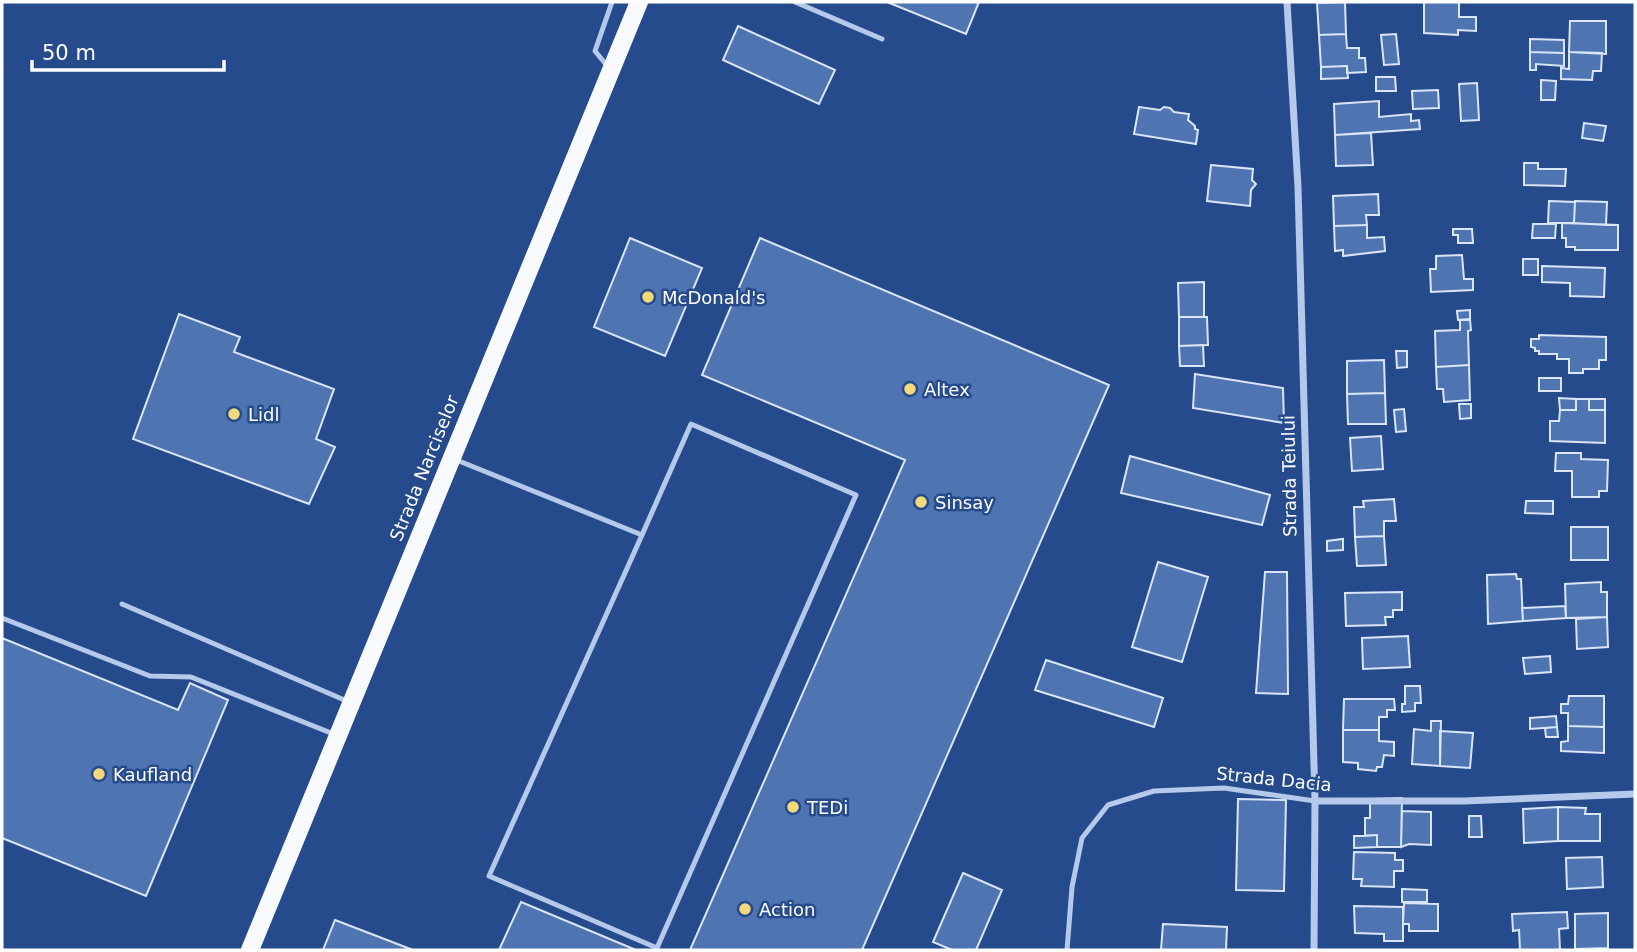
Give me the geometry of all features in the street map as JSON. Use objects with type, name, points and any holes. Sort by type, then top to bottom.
[{"type":"main road","name":"Strada Narciselor","points":[[250,950],[639,2]]},
{"type":"street","name":"Strada Teiului","points":[[1287,2],[1298,187],[1315,801],[1314,950]]},
{"type":"street","name":"Strada Dacia","points":[[1315,801],[1464,801],[1635,794]]},
{"type":"lane","points":[[611,69],[595,51],[612,2]]},
{"type":"lane","points":[[795,2],[881,39]]},
{"type":"lane","points":[[691,424],[856,495],[657,948],[489,876],[642,535],[691,424]]},
{"type":"lane","points":[[451,458],[642,535]]},
{"type":"lane","points":[[121,604],[351,703]]},
{"type":"lane","points":[[2,618],[150,676],[191,677],[339,736]]},
{"type":"lane","name":"Strada Dacia","points":[[1067,950],[1072,887],[1082,838],[1108,806],[1154,791],[1224,788],[1315,801]]},
{"type":"building","points":[[887,2],[979,2],[966,34]]},
{"type":"building","points":[[1345,2],[1346,34],[1319,35],[1317,3]]},
{"type":"building","points":[[1424,2],[1459,2],[1459,17],[1476,17],[1476,31],[1458,30],[1458,35],[1424,33]]},
{"type":"building","points":[[1570,21],[1606,21],[1606,54],[1569,52]]},
{"type":"building","points":[[738,26],[835,70],[819,104],[723,60]]},
{"type":"building","points":[[1346,34],[1347,48],[1359,48],[1359,58],[1365,58],[1366,72],[1347,73],[1347,66],[1321,67],[1319,35]]},
{"type":"building","points":[[1396,34],[1399,64],[1384,65],[1381,35]]},
{"type":"building","points":[[1530,39],[1564,40],[1564,53],[1530,52]]},
{"type":"building","points":[[1530,52],[1564,53],[1564,66],[1536,64],[1536,70],[1530,70]]},
{"type":"building","points":[[1569,52],[1602,53],[1601,71],[1593,71],[1592,80],[1561,79],[1561,68],[1569,69]]},
{"type":"building","points":[[1347,66],[1348,78],[1321,79],[1321,67]]},
{"type":"building","points":[[1376,77],[1395,77],[1396,91],[1376,91]]},
{"type":"building","points":[[1541,80],[1556,81],[1555,100],[1541,100]]},
{"type":"building","points":[[1477,83],[1479,120],[1461,121],[1459,84]]},
{"type":"building","points":[[1438,90],[1439,108],[1413,109],[1412,91]]},
{"type":"building","points":[[1379,101],[1379,117],[1411,114],[1411,121],[1419,120],[1420,129],[1335,135],[1334,104]]},
{"type":"building","points":[[1139,107],[1160,110],[1164,107],[1174,112],[1189,114],[1188,120],[1198,130],[1196,144],[1134,134]]},
{"type":"building","points":[[1584,123],[1606,126],[1603,141],[1582,138]]},
{"type":"building","points":[[1371,133],[1373,165],[1336,166],[1335,135]]},
{"type":"building","points":[[1524,163],[1538,163],[1538,169],[1566,169],[1565,186],[1524,185]]},
{"type":"building","points":[[1211,165],[1253,169],[1252,180],[1256,184],[1251,190],[1250,206],[1207,201]]},
{"type":"building","points":[[1378,194],[1379,215],[1366,215],[1367,225],[1334,226],[1333,196]]},
{"type":"building","points":[[1549,201],[1575,202],[1574,223],[1548,223]]},
{"type":"building","points":[[1575,201],[1607,202],[1606,225],[1574,223]]},
{"type":"building","points":[[1562,223],[1618,225],[1618,250],[1575,250],[1575,247],[1566,247],[1566,238],[1562,238]]},
{"type":"building","points":[[1533,224],[1556,224],[1555,238],[1532,238]]},
{"type":"building","points":[[1367,225],[1367,238],[1384,237],[1385,251],[1343,256],[1343,250],[1335,251],[1334,226]]},
{"type":"building","points":[[1453,229],[1472,229],[1473,243],[1458,243],[1458,235],[1453,235]]},
{"type":"building","name":"McDonald's","points":[[630,238],[702,268],[665,356],[594,327]]},
{"type":"building","points":[[760,238],[1109,385],[862,950],[690,950],[905,460],[702,375]]},
{"type":"building","points":[[1462,255],[1464,279],[1473,279],[1473,290],[1431,292],[1430,269],[1436,269],[1436,256]]},
{"type":"building","points":[[1523,259],[1538,259],[1538,275],[1523,275]]},
{"type":"building","points":[[1542,266],[1605,268],[1604,297],[1570,296],[1570,283],[1542,282]]},
{"type":"building","points":[[1204,282],[1204,317],[1179,317],[1178,283]]},
{"type":"building","points":[[1470,310],[1470,319],[1458,320],[1457,311]]},
{"type":"building","name":"Lidl","points":[[179,314],[240,337],[234,352],[334,389],[316,439],[335,447],[309,504],[133,439]]},
{"type":"building","points":[[1179,317],[1207,317],[1208,345],[1179,346]]},
{"type":"building","points":[[1460,320],[1470,320],[1469,365],[1436,367],[1435,331],[1460,330]]},
{"type":"building","points":[[1539,335],[1606,337],[1606,360],[1599,360],[1599,369],[1583,369],[1583,373],[1569,373],[1569,359],[1557,359],[1557,354],[1539,354],[1539,351],[1531,347],[1531,339],[1539,339]]},
{"type":"building","points":[[1203,345],[1204,366],[1180,366],[1179,346]]},
{"type":"building","points":[[1396,351],[1407,351],[1407,367],[1397,368]]},
{"type":"building","points":[[1384,360],[1385,393],[1347,394],[1347,361]]},
{"type":"building","points":[[1469,365],[1470,400],[1444,402],[1443,389],[1437,389],[1436,367]]},
{"type":"building","points":[[1195,374],[1283,388],[1284,423],[1193,408]]},
{"type":"building","points":[[1539,378],[1561,378],[1561,391],[1539,391]]},
{"type":"building","points":[[1385,393],[1386,424],[1348,424],[1347,394]]},
{"type":"building","points":[[1559,398],[1576,399],[1576,410],[1560,410]]},
{"type":"building","points":[[1576,399],[1589,399],[1589,410],[1605,410],[1605,443],[1550,441],[1550,421],[1559,421],[1560,410],[1576,410]]},
{"type":"building","points":[[1589,399],[1605,399],[1605,410],[1589,410]]},
{"type":"building","points":[[1459,404],[1471,404],[1471,418],[1460,419]]},
{"type":"building","points":[[1404,409],[1406,431],[1396,432],[1394,410]]},
{"type":"building","points":[[1381,436],[1383,469],[1352,471],[1350,438]]},
{"type":"building","points":[[1556,453],[1581,453],[1581,459],[1608,460],[1607,491],[1599,491],[1599,497],[1572,497],[1572,471],[1555,471]]},
{"type":"building","points":[[1130,456],[1270,495],[1262,525],[1121,493]]},
{"type":"building","points":[[1394,499],[1396,521],[1384,521],[1384,536],[1355,537],[1354,507],[1364,507],[1363,501]]},
{"type":"building","points":[[1526,501],[1553,501],[1553,514],[1525,513]]},
{"type":"building","points":[[1571,527],[1608,527],[1608,560],[1571,560]]},
{"type":"building","points":[[1384,536],[1386,565],[1357,566],[1355,537]]},
{"type":"building","points":[[1343,539],[1343,550],[1327,551],[1327,541]]},
{"type":"building","points":[[1158,562],[1208,577],[1182,662],[1132,647]]},
{"type":"building","points":[[1265,572],[1287,572],[1288,694],[1256,693]]},
{"type":"building","points":[[1516,574],[1517,579],[1521,579],[1523,621],[1488,624],[1487,575]]},
{"type":"building","points":[[1601,582],[1601,592],[1607,592],[1607,617],[1566,618],[1565,584]]},
{"type":"building","points":[[1402,592],[1402,610],[1393,610],[1393,617],[1385,617],[1386,625],[1346,626],[1345,593]]},
{"type":"building","points":[[1565,606],[1566,618],[1523,621],[1522,608]]},
{"type":"building","points":[[1607,617],[1608,647],[1577,649],[1576,619]]},
{"type":"building","points":[[1408,636],[1410,667],[1363,669],[1362,638]]},
{"type":"building","name":"Kaufland","points":[[2,638],[178,710],[190,683],[228,700],[146,896],[2,838]]},
{"type":"building","points":[[1550,656],[1551,672],[1525,674],[1523,658]]},
{"type":"building","points":[[1046,660],[1163,698],[1154,727],[1035,690]]},
{"type":"building","points":[[1405,686],[1420,686],[1421,703],[1415,703],[1415,711],[1402,712]]},
{"type":"building","points":[[1569,696],[1604,696],[1604,727],[1568,726],[1568,713],[1561,713],[1561,704],[1568,704]]},
{"type":"building","points":[[1344,699],[1394,699],[1395,710],[1387,710],[1387,717],[1379,717],[1379,730],[1343,730]]},
{"type":"building","points":[[1556,716],[1557,727],[1530,729],[1530,718]]},
{"type":"building","points":[[1431,721],[1441,721],[1440,766],[1412,764],[1414,729],[1431,731]]},
{"type":"building","points":[[1568,726],[1604,727],[1604,753],[1561,751],[1561,742],[1568,741]]},
{"type":"building","points":[[1557,727],[1558,737],[1546,737],[1545,728]]},
{"type":"building","points":[[1343,730],[1379,730],[1379,741],[1394,742],[1394,756],[1384,755],[1382,767],[1377,767],[1376,771],[1358,769],[1358,763],[1343,762]]},
{"type":"building","points":[[1440,731],[1473,733],[1470,768],[1440,766]]},
{"type":"building","points":[[1402,798],[1401,847],[1377,847],[1377,835],[1365,836],[1365,818],[1370,818],[1370,799]]},
{"type":"building","points":[[1238,799],[1286,800],[1284,891],[1236,890]]},
{"type":"building","points":[[1558,807],[1586,808],[1585,814],[1600,814],[1600,841],[1558,841]]},
{"type":"building","points":[[1558,807],[1558,841],[1524,843],[1523,809]]},
{"type":"building","points":[[1402,811],[1431,812],[1431,845],[1409,844],[1401,847]]},
{"type":"building","points":[[1469,816],[1481,816],[1482,837],[1469,837]]},
{"type":"building","points":[[1377,835],[1377,847],[1354,848],[1354,836]]},
{"type":"building","points":[[1354,852],[1395,853],[1395,860],[1403,860],[1403,871],[1394,871],[1394,887],[1361,886],[1362,879],[1353,879]]},
{"type":"building","points":[[1602,857],[1603,887],[1567,889],[1566,858]]},
{"type":"building","points":[[963,873],[1002,890],[976,950],[952,950],[933,942]]},
{"type":"building","points":[[1402,889],[1427,890],[1427,902],[1402,902]]},
{"type":"building","points":[[521,902],[636,950],[499,950]]},
{"type":"building","points":[[1404,903],[1438,904],[1438,931],[1409,931],[1409,924],[1403,924]]},
{"type":"building","points":[[1354,906],[1403,907],[1403,941],[1384,941],[1384,934],[1355,933]]},
{"type":"building","points":[[1567,912],[1568,928],[1559,929],[1560,950],[1520,950],[1519,930],[1513,931],[1512,914]]},
{"type":"building","points":[[1608,913],[1608,948],[1575,949],[1575,914]]},
{"type":"building","points":[[335,920],[413,950],[323,950]]},
{"type":"building","points":[[1163,924],[1227,927],[1226,950],[1161,950]]},
{"type":"building","points":[[1575,949],[1608,950],[1575,950]]},
{"type":"place","name":"McDonald's","points":[[648,297]]},
{"type":"place","name":"Altex","points":[[910,389]]},
{"type":"place","name":"Lidl","points":[[234,414]]},
{"type":"place","name":"Sinsay","points":[[921,502]]},
{"type":"place","name":"Kaufland","points":[[99,774]]},
{"type":"place","name":"TEDi","points":[[793,807]]},
{"type":"place","name":"Action","points":[[745,909]]}]
